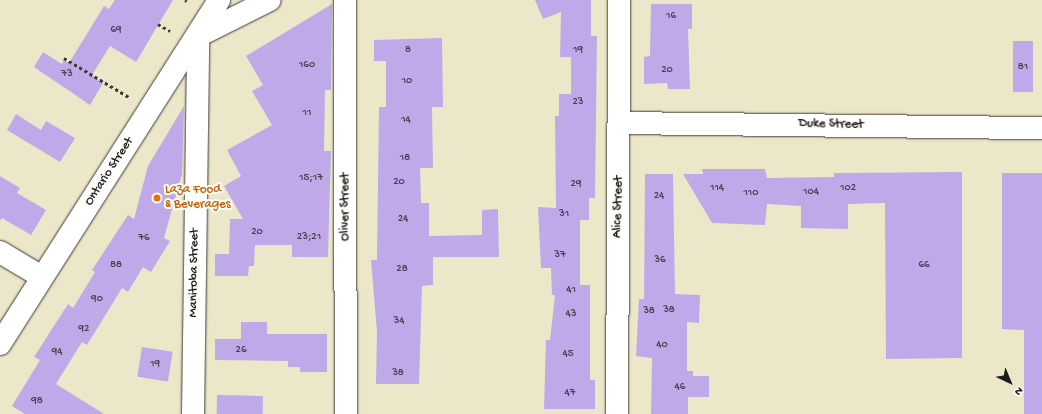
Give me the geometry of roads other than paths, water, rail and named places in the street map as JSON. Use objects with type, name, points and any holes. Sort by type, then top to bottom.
[{"type":"street","name":"Ontario Street","points":[[0,344],[198,36],[219,0]]},
{"type":"street","points":[[198,36],[270,0]]},
{"type":"street","name":"Oliver Street","points":[[345,0],[346,414]]},
{"type":"street","name":"Alice Street","points":[[617,414],[620,123],[619,0]]},
{"type":"street","name":"Manitoba Street","points":[[193,414],[198,36]]},
{"type":"street","name":"Duke Street","points":[[620,123],[1042,128]]},
{"type":"street","points":[[0,252],[42,277]]},
{"type":"place","name":"Laza Food & Beverages","points":[[157,198]]}]
